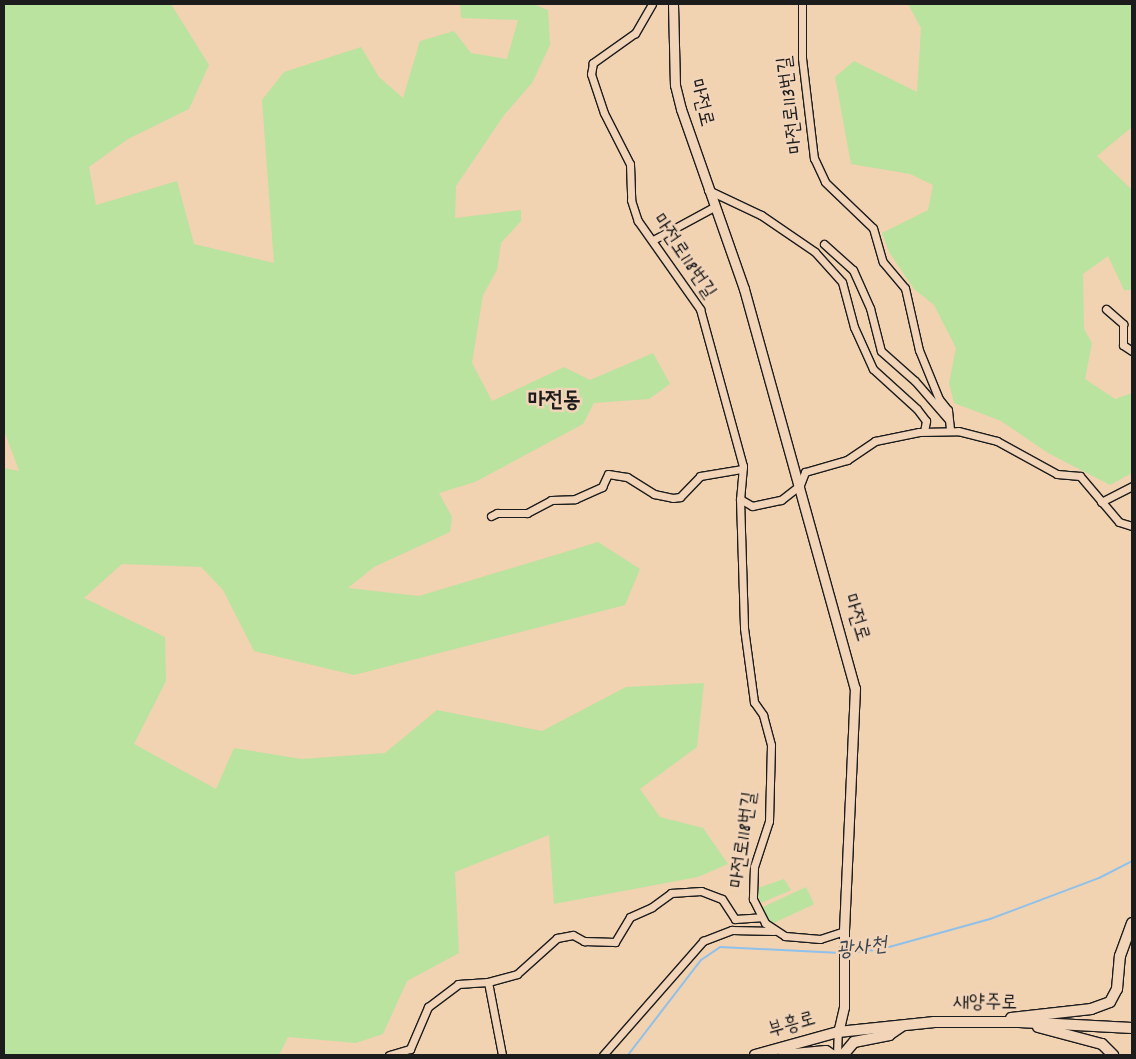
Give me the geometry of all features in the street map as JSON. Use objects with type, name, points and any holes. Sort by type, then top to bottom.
[{"type":"main road","points":[[991,1021],[1040,1013],[1091,1009],[1110,1002],[1117,989],[1120,956],[1132,923]]},
{"type":"main road","name":"새양주로","points":[[838,1032],[903,1025],[991,1021],[1132,1028]]},
{"type":"main road","points":[[1034,1023],[1039,1028],[1102,1044],[1113,1055]]},
{"type":"main road","points":[[843,1055],[854,1042],[889,1035],[903,1025]]},
{"type":"main road","name":"부흥로","points":[[755,1055],[838,1032]]},
{"type":"main road","points":[[783,1055],[826,1051],[832,1055]]},
{"type":"street","name":"마전로118번길","points":[[652,4],[635,33],[593,63],[591,74],[604,113],[630,164],[631,200],[638,221],[700,309],[735,429],[742,469],[740,499],[744,628],[748,673],[754,702],[763,715],[771,745],[769,821],[752,884],[753,899],[761,917],[774,931]]},
{"type":"street","name":"마전로","points":[[673,4],[675,85],[708,190],[744,289],[855,688],[844,935],[844,996],[838,1032],[837,1055]]},
{"type":"street","name":"마전로113번길","points":[[802,4],[802,66],[814,158],[825,182],[873,228],[883,262],[905,288],[919,350],[939,399],[948,410],[950,430]]},
{"type":"street","points":[[708,190],[761,215],[815,252],[837,276],[842,282],[854,327],[873,369],[917,409],[926,421],[924,431]]},
{"type":"street","points":[[653,240],[714,207]]},
{"type":"street","points":[[824,244],[853,270],[870,308],[881,351],[915,381],[949,419]]},
{"type":"street","points":[[1106,309],[1123,324],[1123,345],[1132,351]]},
{"type":"street","points":[[740,499],[752,506],[770,503],[800,485],[806,472],[847,460],[875,441],[924,431],[950,430],[986,437],[1056,474],[1080,476],[1119,522],[1132,526]]},
{"type":"street","points":[[491,516],[494,513],[527,513],[551,500],[580,497],[602,486],[608,474],[627,477],[654,494],[673,498],[680,497],[700,476],[742,469]]},
{"type":"street","points":[[1123,493],[1132,481]]},
{"type":"street","points":[[1101,502],[1123,493],[1132,486]]},
{"type":"street","points":[[389,1055],[410,1049],[428,1007],[458,984],[488,982],[517,974],[557,938],[573,935],[584,941],[615,942],[630,917],[680,890],[700,891],[722,900],[735,919],[761,917]]},
{"type":"street","points":[[603,1055],[703,941],[732,930],[774,931],[785,936],[815,939],[844,935]]},
{"type":"street","points":[[488,982],[502,1055]]},
{"type":"green space","points":[[4,4],[171,4],[209,65],[189,109],[128,139],[89,167],[96,205],[177,181],[194,244],[274,263],[262,100],[284,72],[361,47],[379,77],[403,98],[420,41],[454,31],[471,53],[507,59],[518,20],[461,18],[460,4],[533,4],[548,10],[550,45],[532,83],[504,115],[456,186],[455,218],[521,210],[521,221],[501,243],[497,270],[483,295],[472,363],[492,401],[564,367],[590,380],[653,353],[670,384],[649,399],[594,403],[583,424],[475,482],[439,493],[452,517],[450,532],[374,567],[348,588],[419,596],[598,542],[640,569],[625,605],[354,675],[254,651],[223,590],[201,567],[122,564],[84,598],[165,637],[166,681],[134,744],[216,789],[234,748],[301,759],[385,753],[437,710],[542,731],[626,687],[704,683],[697,747],[640,789],[660,817],[703,828],[728,864],[698,877],[554,904],[549,835],[455,872],[459,953],[407,981],[383,1034],[356,1043],[288,1037],[279,1055],[4,1055],[4,468],[19,471],[4,430]]},
{"type":"green space","points":[[908,4],[1132,4],[1132,127],[1097,156],[1132,190],[1132,290],[1124,290],[1108,256],[1083,274],[1084,329],[1092,343],[1085,379],[1115,399],[1132,393],[1132,473],[1110,485],[1048,453],[1001,421],[954,403],[949,383],[956,348],[934,305],[914,289],[889,252],[882,233],[928,210],[933,185],[910,174],[851,164],[835,77],[854,61],[917,92],[921,28]]},
{"type":"green space","points":[[784,879],[791,890],[761,903],[755,889]]},
{"type":"green space","points":[[806,887],[814,904],[771,925],[762,907]]},
{"type":"waterway","name":"광사천","points":[[846,953],[882,949],[990,919],[1099,878],[1132,861]]},
{"type":"waterway","name":"광사천","points":[[628,1055],[701,960],[720,947],[841,953]]},
{"type":"district","name":"마전동","points":[[554,402]]}]
